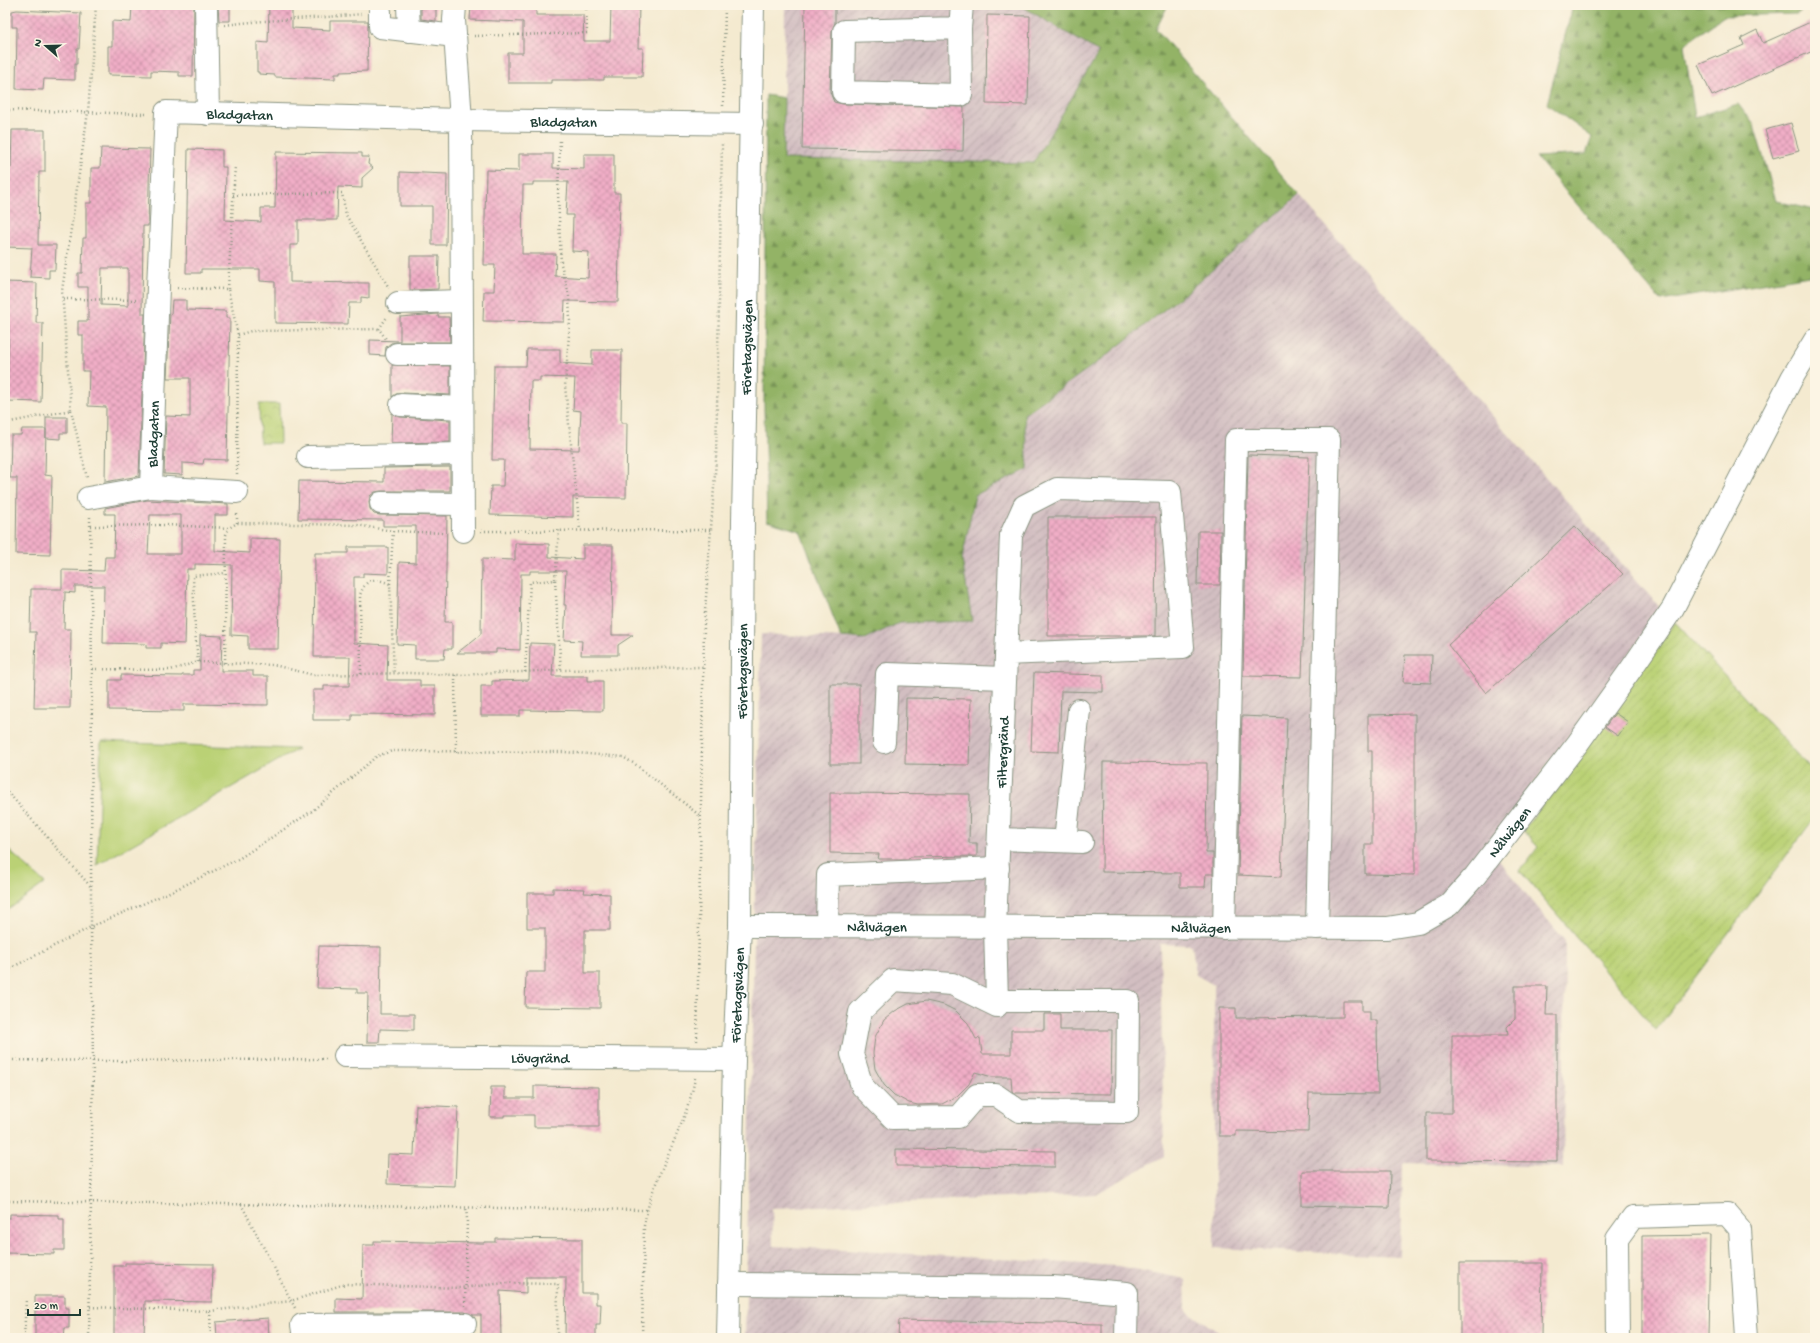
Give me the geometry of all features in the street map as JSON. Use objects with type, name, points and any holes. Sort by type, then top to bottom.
[{"type":"street","points":[[206,5],[208,114]]},
{"type":"street","points":[[408,5],[409,31]]},
{"type":"street","points":[[455,5],[455,36],[460,120],[463,531]]},
{"type":"street","name":"Företagsvägen","points":[[728,1338],[734,1059],[740,926],[743,520],[752,124],[753,5]]},
{"type":"street","points":[[960,28],[844,31],[843,92],[961,95],[960,28],[962,5]]},
{"type":"street","points":[[380,12],[380,27],[455,36]]},
{"type":"street","name":"Bladgatan","points":[[88,498],[151,487],[166,112],[460,120],[752,124]]},
{"type":"street","points":[[398,303],[461,301]]},
{"type":"street","name":"Nålvägen","points":[[740,926],[1387,928],[1418,923],[1450,905],[1475,876],[1578,743],[1673,608],[1792,378],[1815,340]]},
{"type":"street","points":[[397,354],[462,354]]},
{"type":"street","points":[[401,405],[462,408]]},
{"type":"street","points":[[1224,928],[1236,440],[1329,440],[1317,928]]},
{"type":"street","points":[[308,457],[462,454]]},
{"type":"street","points":[[151,487],[237,492]]},
{"type":"street","name":"Filtergränd","points":[[997,1001],[995,927],[1006,678],[1006,654],[1011,535],[1024,506],[1057,489],[1170,492],[1183,647],[1006,654]]},
{"type":"street","points":[[381,503],[462,504]]},
{"type":"street","points":[[884,742],[887,674],[1006,678]]},
{"type":"street","points":[[999,839],[1074,842],[1079,710]]},
{"type":"street","points":[[827,926],[828,875],[998,868]]},
{"type":"street","points":[[893,980],[952,984],[997,1006],[997,1001],[1128,1001],[1127,1112],[1019,1111],[996,1095],[977,1095],[958,1117],[893,1118],[862,1086],[852,1054],[860,1012],[893,980]]},
{"type":"street","name":"Lövgränd","points":[[345,1056],[734,1059]]},
{"type":"street","points":[[1618,1338],[1617,1239],[1633,1217],[1727,1214],[1740,1229],[1747,1338]]},
{"type":"street","points":[[729,1284],[1053,1287],[1127,1293],[1126,1338]]},
{"type":"street","points":[[303,1332],[465,1324]]},
{"type":"path","points":[[89,1338],[94,1060],[90,887],[92,669],[91,526],[87,478],[71,410],[62,291],[88,112],[96,5]]},
{"type":"path","points":[[455,36],[587,33],[586,5]]},
{"type":"path","points":[[642,1338],[644,1226],[646,1210],[654,1187],[681,1126],[693,1091],[696,1059],[699,815],[705,594],[716,452],[725,5]]},
{"type":"path","points":[[206,27],[253,21],[314,19],[380,12]]},
{"type":"path","points":[[5,110],[151,114],[166,112]]},
{"type":"path","points":[[560,121],[558,193],[561,264],[569,295],[570,320],[565,386],[580,530]]},
{"type":"path","points":[[235,166],[228,289],[238,335],[237,523]]},
{"type":"path","points":[[233,195],[342,194],[346,216],[398,303],[379,330]]},
{"type":"path","points":[[63,299],[228,289]]},
{"type":"path","points":[[238,335],[252,331],[379,330]]},
{"type":"path","points":[[379,330],[397,354]]},
{"type":"path","points":[[5,423],[71,410]]},
{"type":"path","points":[[225,663],[224,573],[226,535],[230,528],[237,523],[357,525],[393,531],[445,533],[463,531],[710,530]]},
{"type":"path","points":[[91,526],[165,525],[230,528]]},
{"type":"path","points":[[559,530],[555,580],[562,670]]},
{"type":"path","points":[[393,531],[390,584],[394,674]]},
{"type":"path","points":[[198,662],[193,576],[224,573]]},
{"type":"path","points":[[361,674],[360,595],[363,585],[369,581],[375,580],[390,584]]},
{"type":"path","points":[[525,672],[530,582],[555,580]]},
{"type":"path","points":[[92,669],[170,670],[198,662],[274,665],[314,675],[455,675],[562,670],[703,667]]},
{"type":"path","points":[[455,675],[456,752]]},
{"type":"path","points":[[5,971],[91,927],[183,886],[240,858],[312,811],[376,756],[392,751],[558,752],[623,758],[635,764],[658,785],[699,815]]},
{"type":"path","points":[[5,788],[90,887]]},
{"type":"path","points":[[5,1060],[340,1059],[345,1056]]},
{"type":"path","points":[[5,1142],[5,1196]]},
{"type":"path","points":[[5,1201],[646,1210]]},
{"type":"path","points":[[241,1204],[291,1301],[303,1332]]},
{"type":"path","points":[[465,1324],[466,1208]]},
{"type":"path","points":[[90,1307],[210,1311],[291,1301],[345,1284],[460,1288],[505,1282],[558,1284],[557,1338]]},
{"type":"path","points":[[24,1338],[26,1300]]},
{"type":"path","points":[[210,1311],[211,1338]]},
{"type":"shaded area","points":[[785,5],[1020,5],[1099,52],[1033,163],[783,159]]},
{"type":"shaded area","points":[[1299,195],[1662,610],[1487,846],[1565,941],[1563,1167],[1402,1163],[1400,1256],[1214,1248],[1214,985],[1196,975],[1192,945],[1160,944],[1164,1156],[1096,1194],[772,1208],[773,1246],[1119,1266],[1185,1279],[1186,1310],[1227,1338],[745,1338],[761,634],[865,639],[899,623],[972,621],[962,559],[975,495],[1028,469],[1024,414],[1102,359]]},
{"type":"green space","points":[[1020,5],[1168,5],[1156,29],[1299,195],[1188,291],[1102,359],[1024,414],[1028,469],[975,495],[962,559],[972,621],[899,623],[865,639],[841,637],[800,531],[767,521],[764,409],[766,95],[784,98],[783,159],[1033,163],[1099,52]]},
{"type":"green space","points":[[1573,5],[1809,5],[1797,14],[1724,16],[1684,45],[1695,117],[1738,104],[1754,125],[1776,201],[1815,210],[1815,275],[1661,301],[1536,157],[1586,154],[1592,137],[1547,104]]},
{"type":"green space","points":[[259,404],[279,404],[280,443],[260,443]]},
{"type":"green space","points":[[1675,622],[1815,774],[1815,817],[1656,1030],[1520,871],[1538,847],[1523,831]]},
{"type":"green space","points":[[101,742],[298,749],[97,865]]},
{"type":"green space","points":[[5,847],[45,883],[5,912]]},
{"type":"building","points":[[132,5],[194,5],[193,76],[179,76],[179,72],[151,71],[151,76],[108,75],[108,46],[112,46],[112,21],[131,22]]},
{"type":"building","points":[[218,5],[230,5],[230,21],[219,21]]},
{"type":"building","points":[[269,5],[292,5],[292,28],[330,30],[330,21],[368,21],[367,71],[340,72],[340,74],[335,74],[335,79],[275,77],[275,75],[259,74],[259,72],[257,72],[257,42],[268,43]]},
{"type":"building","points":[[421,5],[436,5],[436,21],[421,19]]},
{"type":"building","points":[[471,5],[536,5],[536,15],[583,15],[584,41],[610,41],[611,5],[639,5],[638,48],[643,48],[642,77],[604,77],[604,80],[551,80],[551,83],[508,83],[508,53],[523,53],[523,22],[470,20]]},
{"type":"building","points":[[805,5],[835,5],[835,23],[832,31],[830,92],[834,102],[843,104],[964,107],[963,151],[802,149]]},
{"type":"building","points":[[12,11],[81,13],[79,49],[77,49],[77,64],[75,64],[75,80],[44,79],[43,90],[16,89],[17,27],[12,27]]},
{"type":"building","points":[[987,15],[1030,16],[1028,105],[986,104]]},
{"type":"building","points":[[1815,20],[1815,50],[1712,96],[1698,65],[1744,45],[1741,38],[1757,30],[1763,43]]},
{"type":"building","points":[[1791,123],[1799,151],[1773,158],[1765,130]]},
{"type":"building","points":[[12,130],[45,130],[45,172],[39,172],[38,245],[56,245],[55,270],[49,270],[49,278],[30,277],[32,248],[5,247],[5,168],[11,168]]},
{"type":"building","points":[[101,148],[150,149],[148,226],[143,226],[142,314],[145,314],[139,476],[105,482],[106,407],[88,406],[89,371],[83,371],[83,335],[78,335],[78,321],[88,321],[88,287],[78,287],[78,273],[82,273],[83,238],[86,238],[86,203],[91,203],[91,168],[100,168]],"holes":[[[102,268],[128,268],[128,306],[101,305]]]},
{"type":"building","points":[[188,149],[222,150],[222,167],[226,167],[225,220],[261,222],[261,208],[275,208],[276,152],[362,153],[362,157],[369,157],[368,164],[373,168],[362,178],[362,188],[338,187],[337,220],[298,220],[298,245],[290,245],[290,282],[369,283],[369,298],[361,297],[361,303],[349,303],[348,324],[275,323],[275,282],[260,281],[260,269],[201,269],[201,273],[186,273]]},
{"type":"building","points":[[519,154],[553,154],[553,168],[584,169],[584,154],[614,154],[614,193],[620,193],[618,302],[565,301],[564,322],[483,321],[484,291],[494,291],[495,265],[484,265],[486,170],[519,171]],"holes":[[[533,182],[568,182],[566,215],[573,215],[572,251],[589,252],[588,278],[555,276],[556,254],[522,254],[523,185],[533,185]]]},
{"type":"building","points":[[400,172],[447,174],[446,245],[432,245],[432,206],[400,206]]},
{"type":"building","points":[[410,256],[439,256],[438,289],[410,290]]},
{"type":"building","points":[[5,282],[37,283],[36,323],[43,323],[41,402],[7,401],[9,325],[5,325]]},
{"type":"building","points":[[172,300],[186,300],[186,310],[226,311],[226,318],[230,318],[227,460],[204,459],[203,464],[182,463],[182,475],[164,474],[166,416],[190,417],[190,378],[167,378]]},
{"type":"building","points":[[438,314],[438,317],[449,317],[450,342],[397,342],[391,343],[386,347],[385,356],[370,355],[370,340],[400,341],[400,317]]},
{"type":"building","points":[[527,349],[560,349],[560,363],[592,365],[592,350],[622,350],[621,423],[627,423],[626,498],[573,497],[573,517],[490,515],[491,486],[503,486],[504,460],[492,460],[494,366],[526,366]],"holes":[[[540,377],[575,378],[573,410],[581,411],[579,450],[530,449],[531,381],[540,381]]]},
{"type":"building","points":[[392,365],[450,366],[450,395],[402,393],[396,394],[392,397]]},
{"type":"building","points":[[392,413],[400,417],[450,420],[450,442],[391,443]]},
{"type":"building","points":[[46,417],[67,417],[67,433],[60,433],[60,439],[46,438]]},
{"type":"building","points":[[22,429],[46,429],[45,475],[52,476],[50,555],[16,554],[17,478],[10,478],[11,435],[21,435]]},
{"type":"building","points":[[1248,455],[1309,457],[1302,677],[1243,676]]},
{"type":"building","points":[[450,467],[450,491],[381,491],[375,492],[370,496],[370,509],[374,514],[447,516],[445,622],[452,622],[452,649],[445,649],[444,659],[415,659],[415,645],[397,644],[399,562],[416,563],[416,526],[383,526],[383,520],[298,519],[299,481],[384,482],[384,468]]},
{"type":"building","points":[[147,500],[228,504],[228,515],[215,515],[215,551],[250,553],[250,538],[280,539],[278,649],[248,649],[248,636],[231,635],[232,565],[195,564],[195,569],[187,569],[185,644],[161,643],[161,648],[146,648],[146,644],[103,643],[104,586],[75,586],[75,593],[65,592],[64,629],[71,629],[70,708],[34,708],[36,632],[30,632],[31,589],[62,589],[62,570],[104,571],[105,557],[114,557],[115,514],[105,514],[105,508]],"holes":[[[150,515],[181,515],[181,554],[148,554]]]},
{"type":"building","points":[[1048,517],[1156,517],[1155,636],[1048,636]]},
{"type":"building","points":[[1575,526],[1623,574],[1486,693],[1448,645]]},
{"type":"building","points":[[1198,531],[1221,531],[1220,585],[1197,585]]},
{"type":"building","points":[[515,543],[549,544],[549,557],[583,559],[583,545],[613,545],[612,635],[633,635],[618,645],[618,655],[581,655],[582,641],[564,640],[566,571],[530,571],[530,574],[521,574],[520,650],[496,649],[496,653],[457,653],[481,634],[482,559],[515,560]]},
{"type":"building","points":[[348,547],[388,547],[388,574],[363,573],[363,577],[354,577],[354,643],[388,645],[387,680],[420,680],[420,686],[435,686],[435,715],[352,714],[352,720],[313,720],[313,690],[324,690],[324,686],[349,686],[350,657],[314,657],[315,553],[348,553]]},
{"type":"building","points":[[200,635],[222,636],[221,671],[253,671],[253,676],[268,676],[268,705],[184,704],[184,711],[109,710],[109,680],[121,680],[121,675],[193,675],[193,670],[200,670]]},
{"type":"building","points":[[530,643],[554,644],[552,676],[588,676],[588,681],[603,681],[603,711],[520,710],[520,716],[481,716],[481,686],[492,686],[492,681],[529,680]]},
{"type":"building","points":[[1405,655],[1432,655],[1431,683],[1403,682]]},
{"type":"building","points":[[1034,673],[1103,675],[1103,692],[1061,691],[1059,752],[1031,751]]},
{"type":"building","points":[[830,684],[859,684],[859,764],[830,764]]},
{"type":"building","points":[[906,698],[971,699],[969,765],[905,764]]},
{"type":"building","points":[[1615,713],[1628,722],[1618,736],[1605,727]]},
{"type":"building","points":[[1415,714],[1415,875],[1365,874],[1365,844],[1372,844],[1372,751],[1368,751],[1368,715]]},
{"type":"building","points":[[1242,716],[1287,718],[1281,877],[1238,875]]},
{"type":"building","points":[[1103,762],[1207,763],[1206,853],[1213,853],[1213,874],[1206,874],[1205,887],[1180,887],[1180,873],[1102,872]]},
{"type":"building","points":[[830,793],[970,794],[969,843],[977,843],[977,856],[878,859],[879,854],[830,853]]},
{"type":"building","points":[[553,888],[585,889],[584,893],[610,894],[610,930],[585,930],[585,973],[600,973],[600,1008],[525,1007],[526,972],[545,972],[545,928],[527,928],[527,893],[553,893]]},
{"type":"building","points":[[319,946],[381,947],[380,1014],[414,1014],[414,1030],[380,1029],[379,1042],[367,1042],[368,993],[357,993],[357,989],[317,988]]},
{"type":"building","points":[[1515,986],[1547,986],[1546,1015],[1557,1015],[1557,1162],[1426,1161],[1426,1113],[1452,1113],[1452,1035],[1508,1035],[1507,1027],[1515,1019]]},
{"type":"building","points":[[926,1001],[944,1005],[956,1011],[968,1023],[976,1039],[980,1038],[982,1054],[1011,1054],[1011,1030],[1044,1030],[1044,1014],[1060,1014],[1060,1030],[1112,1030],[1111,1094],[1015,1093],[1012,1091],[1011,1077],[992,1077],[975,1072],[969,1084],[957,1096],[942,1104],[918,1105],[909,1103],[894,1095],[884,1085],[875,1069],[873,1053],[875,1037],[884,1020],[895,1011],[908,1004]]},
{"type":"building","points":[[1343,1001],[1362,1001],[1362,1011],[1370,1011],[1370,1020],[1377,1020],[1378,1094],[1309,1093],[1308,1132],[1236,1131],[1236,1136],[1219,1136],[1219,1008],[1236,1008],[1236,1018],[1343,1017]]},
{"type":"building","points":[[534,1086],[599,1087],[599,1127],[534,1127],[534,1115],[504,1115],[504,1117],[490,1117],[491,1087],[505,1087],[505,1098],[534,1098]]},
{"type":"building","points":[[416,1105],[458,1107],[455,1186],[387,1184],[388,1154],[414,1155]]},
{"type":"building","points":[[896,1149],[1055,1151],[1055,1167],[896,1166]]},
{"type":"building","points":[[1302,1171],[1390,1171],[1389,1208],[1302,1206]]},
{"type":"building","points":[[10,1214],[59,1215],[59,1219],[64,1219],[64,1250],[54,1250],[54,1254],[5,1253],[5,1218],[10,1218]]},
{"type":"building","points":[[1710,1235],[1708,1338],[1642,1338],[1642,1236]]},
{"type":"building","points":[[495,1238],[582,1239],[582,1293],[596,1293],[596,1304],[601,1304],[600,1325],[596,1325],[596,1338],[565,1338],[566,1277],[526,1277],[526,1293],[500,1291],[501,1338],[481,1338],[481,1315],[473,1315],[465,1312],[336,1312],[336,1298],[362,1299],[363,1245],[374,1245],[374,1241],[484,1243],[495,1242]]},
{"type":"building","points":[[125,1263],[213,1264],[212,1302],[145,1301],[144,1338],[114,1338],[114,1266],[125,1266]]},
{"type":"building","points":[[1460,1263],[1542,1263],[1541,1338],[1460,1338]]},
{"type":"building","points":[[35,1296],[65,1296],[65,1308],[69,1308],[69,1328],[65,1328],[64,1338],[35,1338]]},
{"type":"building","points":[[268,1318],[269,1338],[217,1338],[216,1322]]},
{"type":"building","points":[[899,1320],[1102,1324],[1102,1338],[898,1338]]}]
